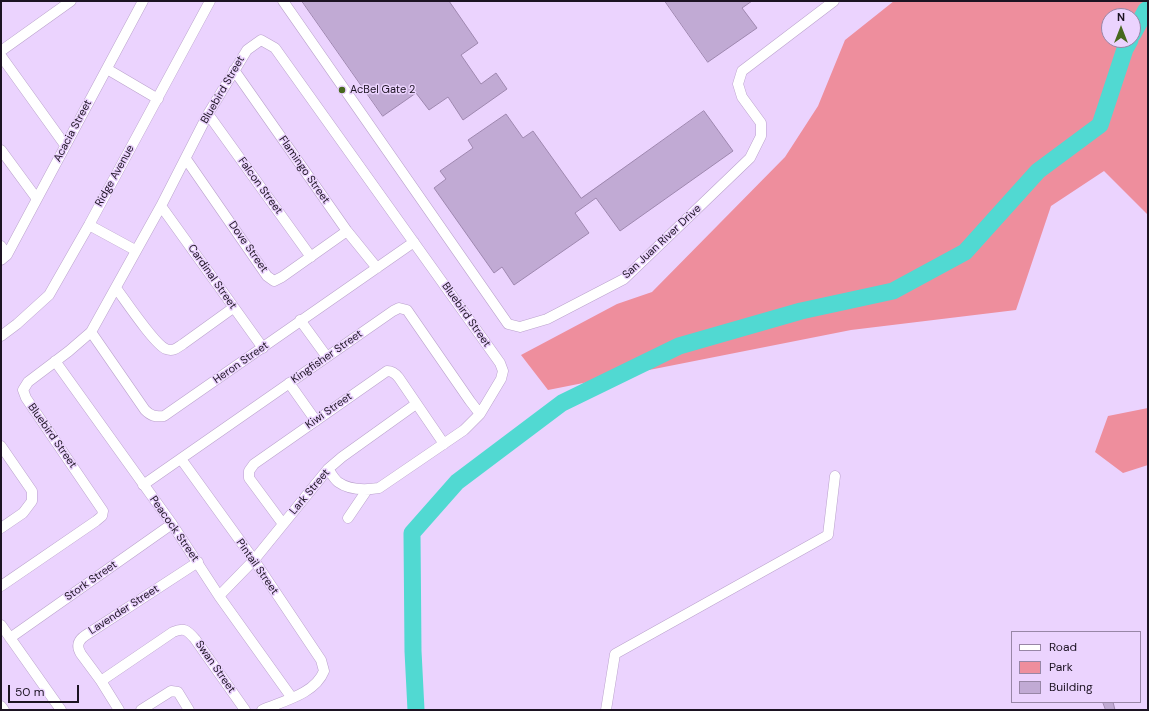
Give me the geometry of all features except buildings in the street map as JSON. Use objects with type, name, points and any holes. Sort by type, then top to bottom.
[{"type":"street","points":[[1,51],[71,1]]},
{"type":"street","name":"Acacia Street","points":[[4,257],[37,199],[143,1]]},
{"type":"street","name":"Ridge Avenue","points":[[1,336],[17,324],[49,295],[89,225],[210,1]]},
{"type":"street","name":"San Juan River Drive","points":[[282,1],[508,324],[520,327],[547,319],[624,279],[750,158],[761,136],[761,123],[742,97],[738,84],[742,71],[834,1]]},
{"type":"street","name":"Bluebird Street","points":[[1,586],[96,521],[102,516],[103,511],[26,398],[23,390],[28,382],[91,332],[116,288],[135,250],[161,206],[208,114],[247,50],[261,40],[275,48],[500,363],[503,371],[480,414],[464,430],[378,488],[367,490]]},
{"type":"street","points":[[1,56],[65,145]]},
{"type":"street","points":[[107,69],[158,98]]},
{"type":"street","name":"Flamingo Street","points":[[234,70],[347,231],[377,268]]},
{"type":"street","name":"Falcon Street","points":[[208,114],[311,257]]},
{"type":"street","points":[[1,150],[37,199]]},
{"type":"street","name":"Dove Street","points":[[186,158],[270,279],[274,281],[278,280],[347,231]]},
{"type":"street","name":"Cardinal Street","points":[[161,206],[263,348]]},
{"type":"street","points":[[89,225],[135,250]]},
{"type":"street","name":"Heron Street","points":[[91,332],[149,415],[156,417],[164,416],[414,242]]},
{"type":"street","points":[[1,246],[4,257]]},
{"type":"street","points":[[116,288],[157,343],[168,350],[175,350],[233,308]]},
{"type":"street","name":"Kingfisher Street","points":[[143,485],[398,308],[407,310],[480,414]]},
{"type":"street","points":[[300,320],[327,357]]},
{"type":"street","name":"Peacock Street","points":[[55,361],[172,524],[219,596],[292,698]]},
{"type":"street","name":"Kiwi Street","points":[[284,524],[249,478],[249,471],[254,464],[387,371],[395,374],[444,444]]},
{"type":"street","points":[[290,383],[316,421]]},
{"type":"street","name":"Lark Street","points":[[219,596],[254,560],[328,469],[342,457],[416,404]]},
{"type":"street","points":[[1,446],[32,491],[32,501],[23,513],[1,528]]},
{"type":"street","name":"Pintail Street","points":[[181,459],[254,560],[321,660],[324,671],[321,679],[292,698]]},
{"type":"street","points":[[328,469],[338,482],[355,488],[367,490],[348,518]]},
{"type":"street","points":[[606,710],[615,654],[828,535],[835,476]]},
{"type":"street","name":"Stork Street","points":[[10,638],[172,524]]},
{"type":"street","name":"Lavender Street","points":[[119,710],[78,650],[78,642],[198,562]]},
{"type":"street","points":[[1,625],[61,710]]},
{"type":"street","name":"Swan Street","points":[[101,682],[172,632],[180,629],[185,630],[196,639],[245,710]]},
{"type":"street","points":[[140,710],[171,691],[178,692],[189,710]]},
{"type":"street","points":[[262,710],[292,698]]},
{"type":"street","points":[[1,706],[4,710]]},
{"type":"green space","points":[[894,1],[1148,1],[1148,215],[1104,171],[1051,206],[1016,310],[851,330],[548,390],[521,355],[617,304],[652,292],[785,157],[818,106],[845,40]]},
{"type":"green space","points":[[1148,408],[1148,465],[1123,473],[1095,452],[1108,416]]},
{"type":"waterway","points":[[1141,19],[1148,9]]},
{"type":"waterway","points":[[416,710],[413,651],[412,533],[457,482],[562,403],[679,346],[801,311],[893,291],[965,252],[1038,171],[1100,125],[1126,48]]},
{"type":"place","name":"AcBel Gate 2","points":[[342,90]]}]
